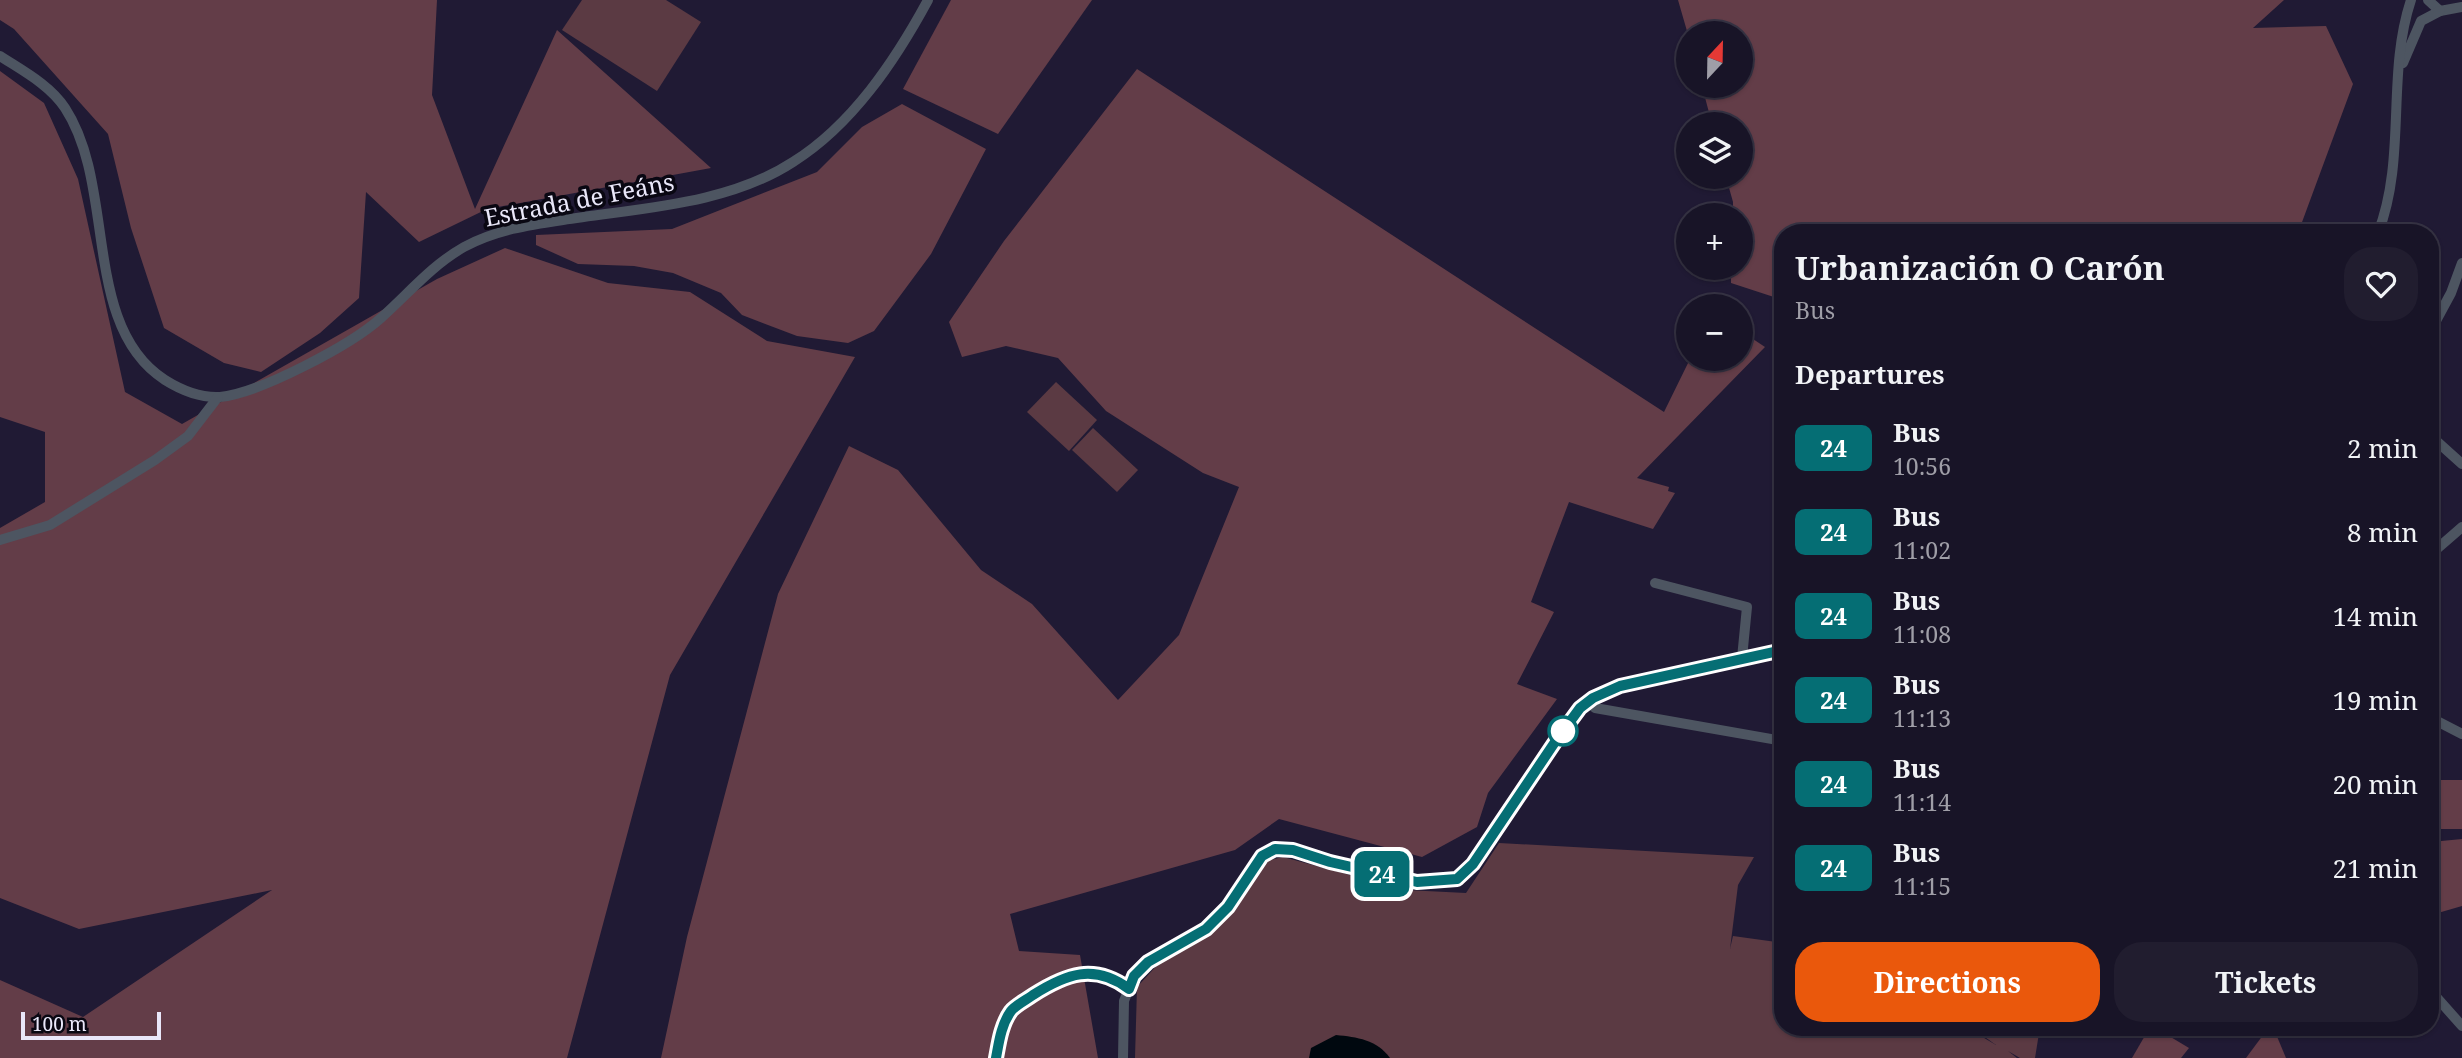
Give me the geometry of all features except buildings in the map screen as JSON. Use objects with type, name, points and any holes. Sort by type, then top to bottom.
[{"type":"street","name":"Estrada de Feáns","points":[[0,57],[42,85],[66,109],[82,149],[94,191],[112,298],[125,337],[150,369],[167,382],[204,396],[218,397],[251,391],[353,339],[379,320],[440,263],[489,235],[725,192],[792,163],[848,117],[873,85],[928,0]]},
{"type":"street","points":[[2381,224],[2391,189],[2399,45],[2411,0]]},
{"type":"street","points":[[2428,0],[2440,10]]},
{"type":"street","points":[[2399,79],[2407,51],[2421,21],[2440,10],[2462,7]]},
{"type":"street","points":[[2439,315],[2462,263]]},
{"type":"street","points":[[0,540],[50,525],[155,460],[188,436],[218,397]]},
{"type":"street","points":[[2439,444],[2462,464]]},
{"type":"street","points":[[2439,547],[2462,527]]},
{"type":"street","points":[[1655,583],[1747,607],[1742,659]]},
{"type":"street","points":[[1123,1058],[1124,1001],[1134,976],[1148,962],[1206,929],[1228,907],[1262,856],[1275,849],[1293,850],[1330,862],[1417,882],[1457,879],[1473,864],[1540,763],[1588,702],[1620,686],[1774,652]]},
{"type":"street","points":[[1588,702],[1595,708],[1774,739]]},
{"type":"street","points":[[2439,722],[2462,734]]},
{"type":"street","points":[[996,1058],[1000,1033],[1012,1009],[1062,977],[1091,973],[1119,982],[1129,989]]},
{"type":"street","points":[[2439,1000],[2462,1026]]},
{"type":"shaded area","points":[[0,0],[437,0],[432,95],[475,209],[557,30],[711,168],[487,209],[419,242],[366,192],[359,298],[320,333],[261,372],[224,363],[164,328],[131,228],[108,134],[14,29],[0,20]]},
{"type":"shaded area","points":[[582,0],[666,0],[701,22],[657,91],[562,30]]},
{"type":"shaded area","points":[[951,0],[1092,0],[998,134],[903,89]]},
{"type":"shaded area","points":[[1678,0],[2284,0],[2253,28],[2326,26],[2353,84],[2301,224],[1774,224],[1774,297],[1731,283],[1731,280],[1753,280],[1753,203],[1733,203],[1729,189],[1753,189],[1753,112],[1709,112],[1705,98],[1754,98],[1754,21],[1684,21]]},
{"type":"shaded area","points":[[1137,69],[1664,412],[1684,371],[1742,371],[1637,478],[1669,487],[1668,491],[1675,493],[1653,529],[1569,502],[1531,602],[1554,612],[1517,684],[1557,699],[1488,793],[1477,827],[1422,857],[1279,819],[1235,850],[1010,914],[1019,951],[1080,955],[1098,1058],[661,1058],[687,937],[778,594],[849,446],[898,470],[981,570],[1032,604],[1118,700],[1179,635],[1239,487],[1203,473],[1106,411],[1058,358],[1006,346],[962,357],[949,322],[1004,241]]},
{"type":"shaded area","points":[[0,71],[44,103],[78,179],[125,392],[182,424],[437,279],[505,248],[608,283],[690,292],[767,341],[855,357],[670,675],[567,1058],[0,1058],[0,980],[83,1017],[272,890],[79,929],[0,898],[0,528],[45,502],[45,432],[0,417]]},
{"type":"shaded area","points":[[902,104],[986,149],[931,254],[874,331],[848,343],[797,336],[742,315],[721,293],[673,273],[634,266],[578,264],[536,245],[536,235],[672,229],[817,172],[862,127]]},
{"type":"shaded area","points":[[1753,339],[1765,347],[1753,359]]},
{"type":"shaded area","points":[[1056,382],[1097,420],[1069,451],[1027,412]]},
{"type":"shaded area","points":[[1093,428],[1138,470],[1117,492],[1072,450]]},
{"type":"shaded area","points":[[2439,780],[2462,780],[2462,829],[2439,829]]},
{"type":"shaded area","points":[[2462,839],[2462,906],[2439,913],[2439,841]]},
{"type":"shaded area","points":[[1499,843],[1754,857],[1738,885],[1730,949],[1733,936],[1774,942],[1774,1036],[1981,1036],[1996,1045],[1984,1036],[2039,1036],[2035,1058],[2020,1058],[2008,1051],[2017,1058],[1135,1058],[1137,987],[1160,962],[1187,949],[1229,916],[1266,861],[1283,857],[1406,890],[1466,893]]},
{"type":"shaded area","points":[[1336,1035],[1373,1043],[1390,1058],[1309,1058],[1311,1048]]},
{"type":"shaded area","points":[[2145,1036],[2169,1036],[2189,1048],[2181,1058],[2132,1058]]},
{"type":"shaded area","points":[[2262,1036],[2277,1036],[2286,1058],[2246,1058]]},
{"type":"bus line","name":"24","points":[[996,1058],[1000,1033],[1012,1009],[1062,977],[1091,973],[1119,982],[1129,989],[1134,976],[1148,962],[1206,929],[1228,907],[1262,856],[1275,849],[1293,850],[1330,862],[1417,882],[1437,883],[1457,879],[1473,864],[1580,708],[1593,698],[1620,686],[1774,652]]}]
